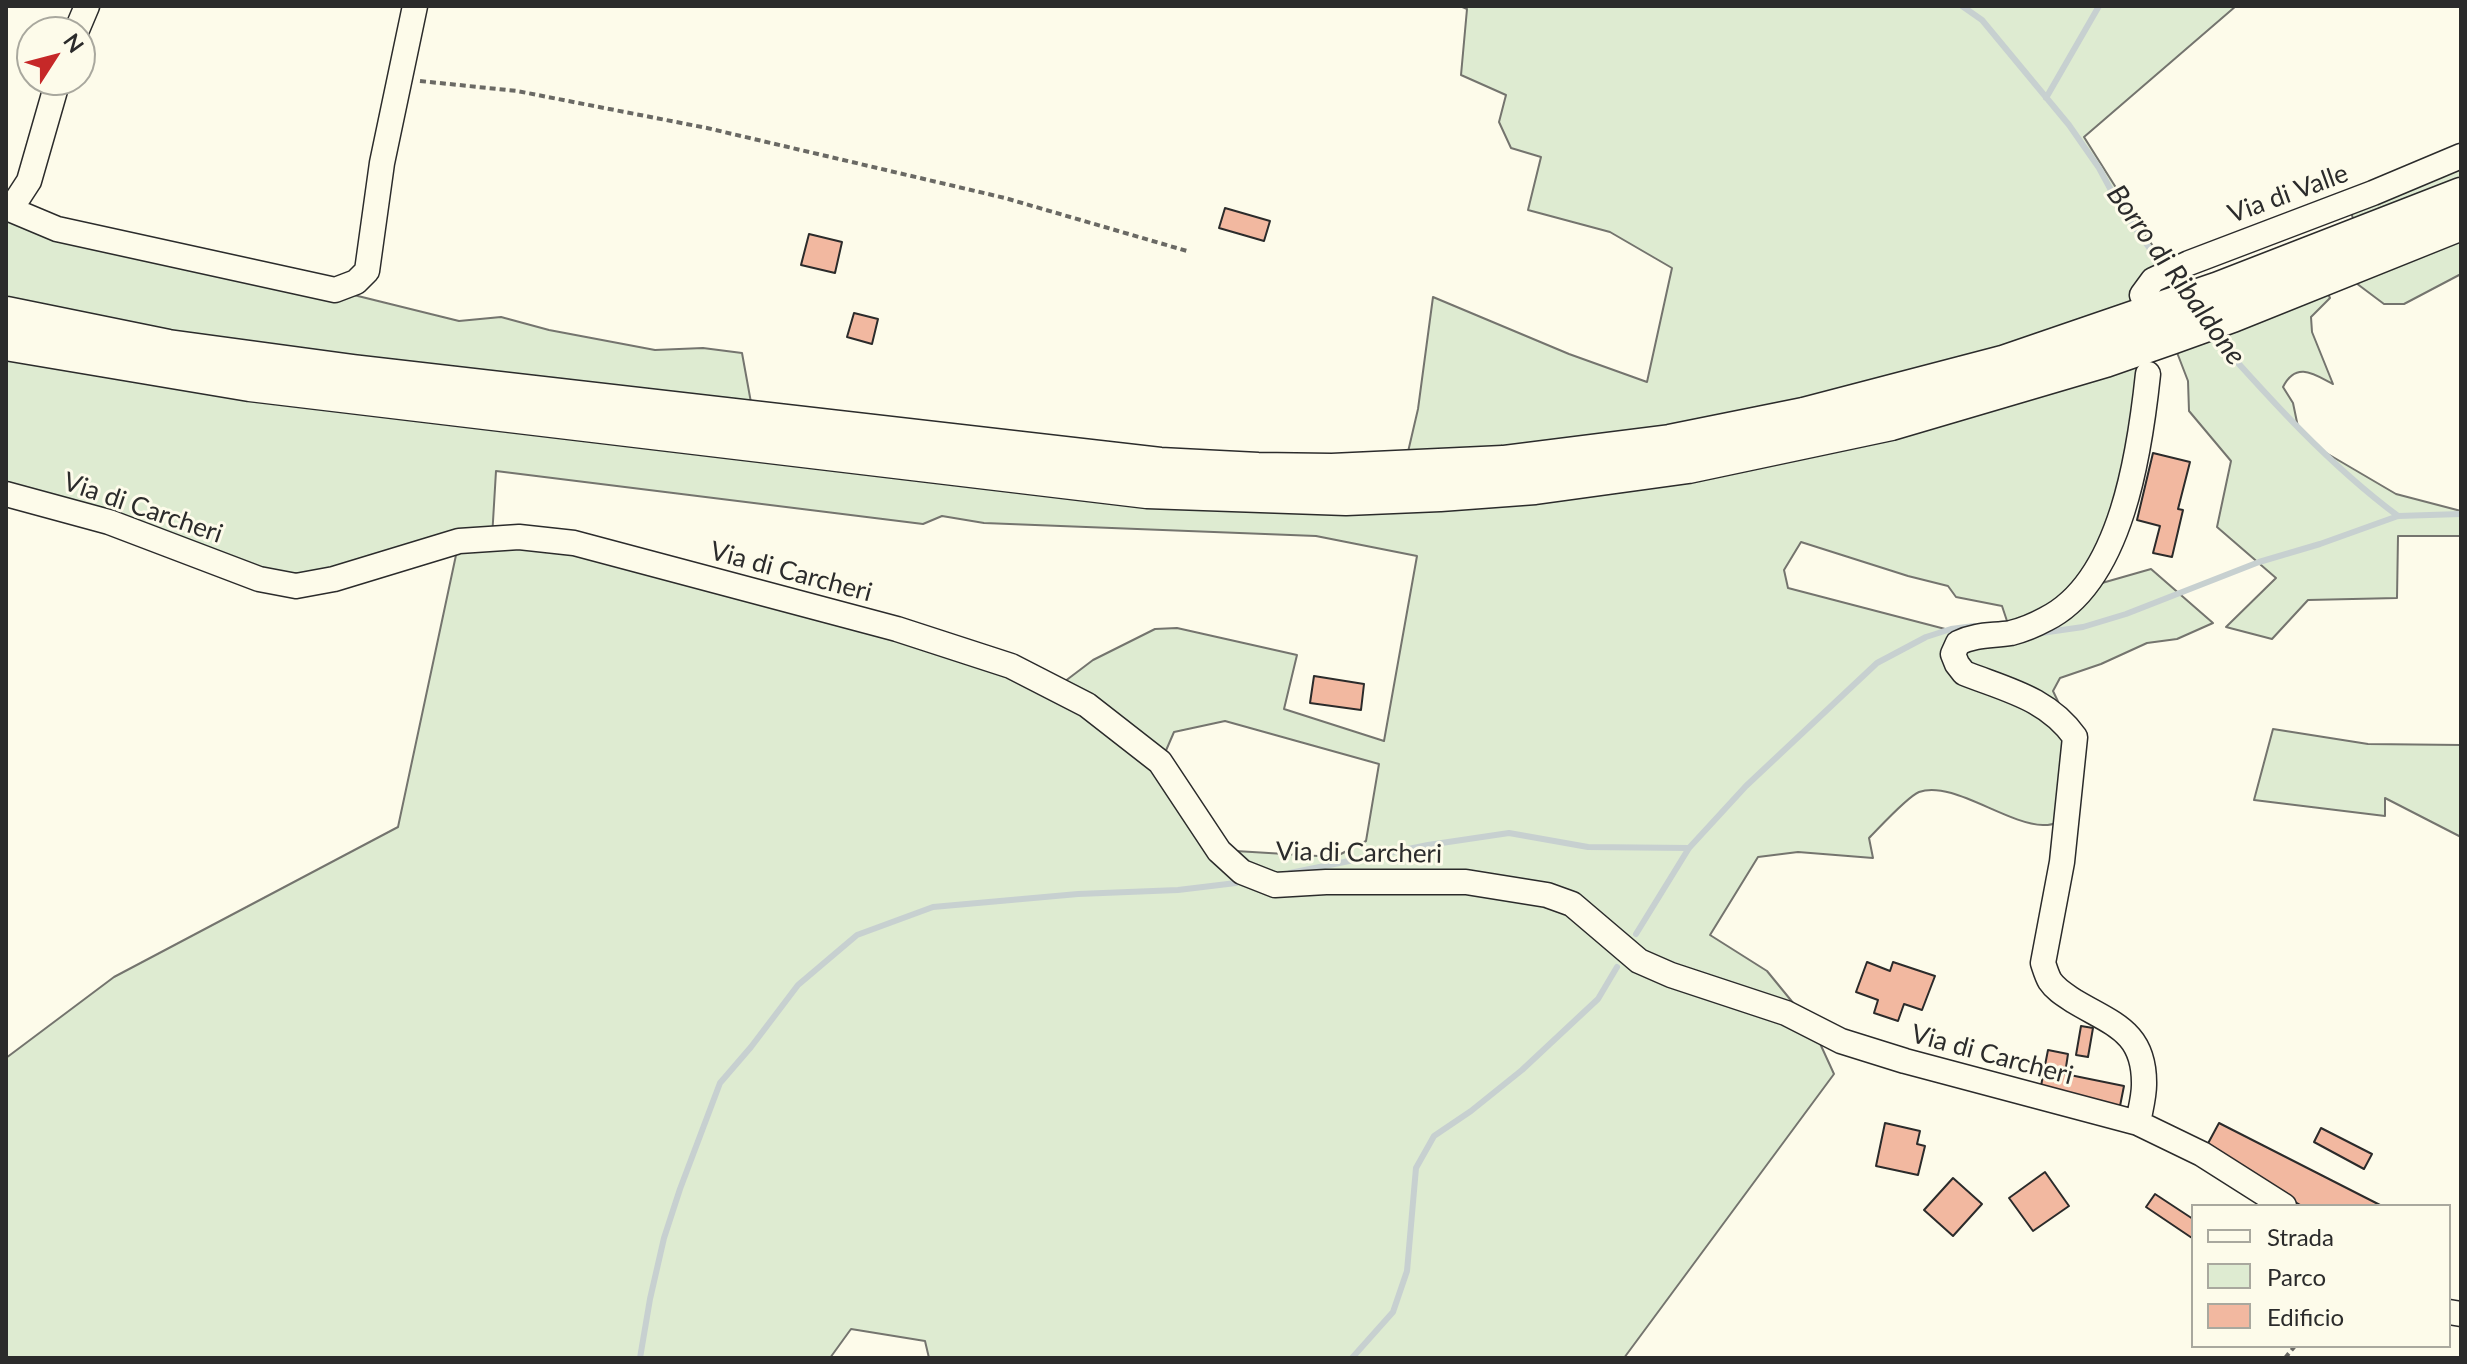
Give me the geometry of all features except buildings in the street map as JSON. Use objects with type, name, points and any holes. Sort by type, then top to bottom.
[{"type":"highway","points":[[6,314],[168,347],[353,372],[1144,463],[1258,470],[1404,469],[1503,463],[1670,442],[1873,398],[2003,363],[2219,289],[2461,195]]},
{"type":"highway","points":[[6,343],[265,386],[1147,491],[1346,498],[1440,494],[1535,487],[1688,466],[1891,423],[2105,360],[2171,337],[2461,223]]},
{"type":"street","points":[[6,208],[57,229],[335,290],[356,282],[367,271],[382,163],[415,6]]},
{"type":"street","points":[[6,208],[16,201],[29,181],[53,96]]},
{"type":"street","name":"Via di Valle","points":[[2159,281],[2461,156]]},
{"type":"street","points":[[2138,1123],[2144,1085],[2139,1049],[2128,1034],[2110,1020],[2059,991],[2049,979],[2043,963],[2062,862],[2075,737],[2061,719],[2030,698],[1964,673],[1953,654],[1958,643],[1972,636],[2011,633],[2050,618],[2086,587],[2106,557],[2124,502],[2141,438],[2148,374]]},
{"type":"street","name":"Via di Carcheri","points":[[6,494],[109,522],[259,579],[296,586],[334,579],[459,541],[519,537],[574,543],[897,629],[1011,666],[1087,705],[1160,762],[1219,851],[1242,872],[1275,885],[1466,882],[1547,895],[1572,904],[1639,961],[1671,975],[1786,1013],[1841,1041],[2138,1123],[2202,1154],[2281,1204]]},
{"type":"path","points":[[401,79],[517,91],[707,128],[1005,198],[1187,251]]},
{"type":"green space","points":[[1460,6],[2236,6],[2084,137],[2161,259],[2181,302],[1873,398],[1404,469],[1418,409],[1433,297],[1569,354],[1647,382],[1672,268],[1610,232],[1528,210],[1541,157],[1511,148],[1499,122],[1506,95],[1461,75],[1467,9]]},
{"type":"green space","points":[[2461,156],[2461,195],[2358,235],[2348,202]]},
{"type":"green space","points":[[6,209],[459,321],[501,317],[549,330],[655,350],[703,348],[742,353],[754,419],[6,314]]},
{"type":"green space","points":[[2461,223],[2461,274],[2404,304],[2384,304],[2340,271]]},
{"type":"green space","points":[[2321,279],[2330,298],[2311,317],[2312,332],[2333,384],[2306,372],[2294,374],[2288,379],[2283,387],[2293,403],[2298,427],[2321,450],[2396,494],[2461,511],[2461,536],[2398,536],[2397,598],[2308,600],[2272,639],[2226,627],[2276,578],[2217,527],[2231,461],[2189,411],[2188,381],[2171,337]]},
{"type":"green space","points":[[6,343],[1256,496],[2146,345],[2141,438],[2088,587],[2151,569],[2213,623],[2177,639],[2147,643],[2060,678],[2053,691],[2075,737],[2067,820],[2046,825],[2028,823],[1963,797],[1932,790],[1914,795],[1869,838],[1873,858],[1798,852],[1758,857],[1710,935],[1767,971],[1812,1026],[1834,1074],[1624,1358],[929,1358],[925,1341],[851,1329],[830,1358],[6,1358],[6,1058],[114,977],[398,827],[459,541],[296,586],[6,494]],"holes":[[[496,471],[923,524],[942,516],[984,523],[1316,536],[1417,556],[1384,741],[1284,709],[1297,655],[1177,628],[1155,629],[1093,660],[1056,688],[574,543],[492,538]],[[1801,542],[1948,586],[1956,597],[2002,606],[2011,633],[1972,636],[1788,588],[1784,570]],[[1225,721],[1379,764],[1366,841],[1335,857],[1219,850],[1161,762],[1174,732]]]},
{"type":"green space","points":[[2273,729],[2368,744],[2461,745],[2461,837],[2385,798],[2385,816],[2254,800]]},
{"type":"waterway","name":"Borro di Ribaldone","points":[[1962,6],[1982,20],[2069,125],[2099,168],[2119,205],[2165,270]]},
{"type":"waterway","points":[[2046,98],[2099,6]]},
{"type":"waterway","name":"Borro di Ribaldone","points":[[2212,334],[2324,453],[2398,516]]},
{"type":"waterway","points":[[2041,633],[2083,627],[2126,614],[2259,562],[2398,516],[2461,514]]},
{"type":"waterway","points":[[1636,934],[1689,848],[1746,786],[1877,663],[1926,637],[1974,626]]},
{"type":"waterway","points":[[1290,873],[1428,845],[1509,833],[1588,847],[1689,848]]},
{"type":"waterway","points":[[640,1358],[664,1238],[720,1083],[798,985],[857,935],[933,907],[1236,883]]},
{"type":"waterway","points":[[1352,1358],[1393,1312],[1407,1271],[1416,1168],[1434,1136],[1522,1070],[1598,999],[1617,967]]}]
